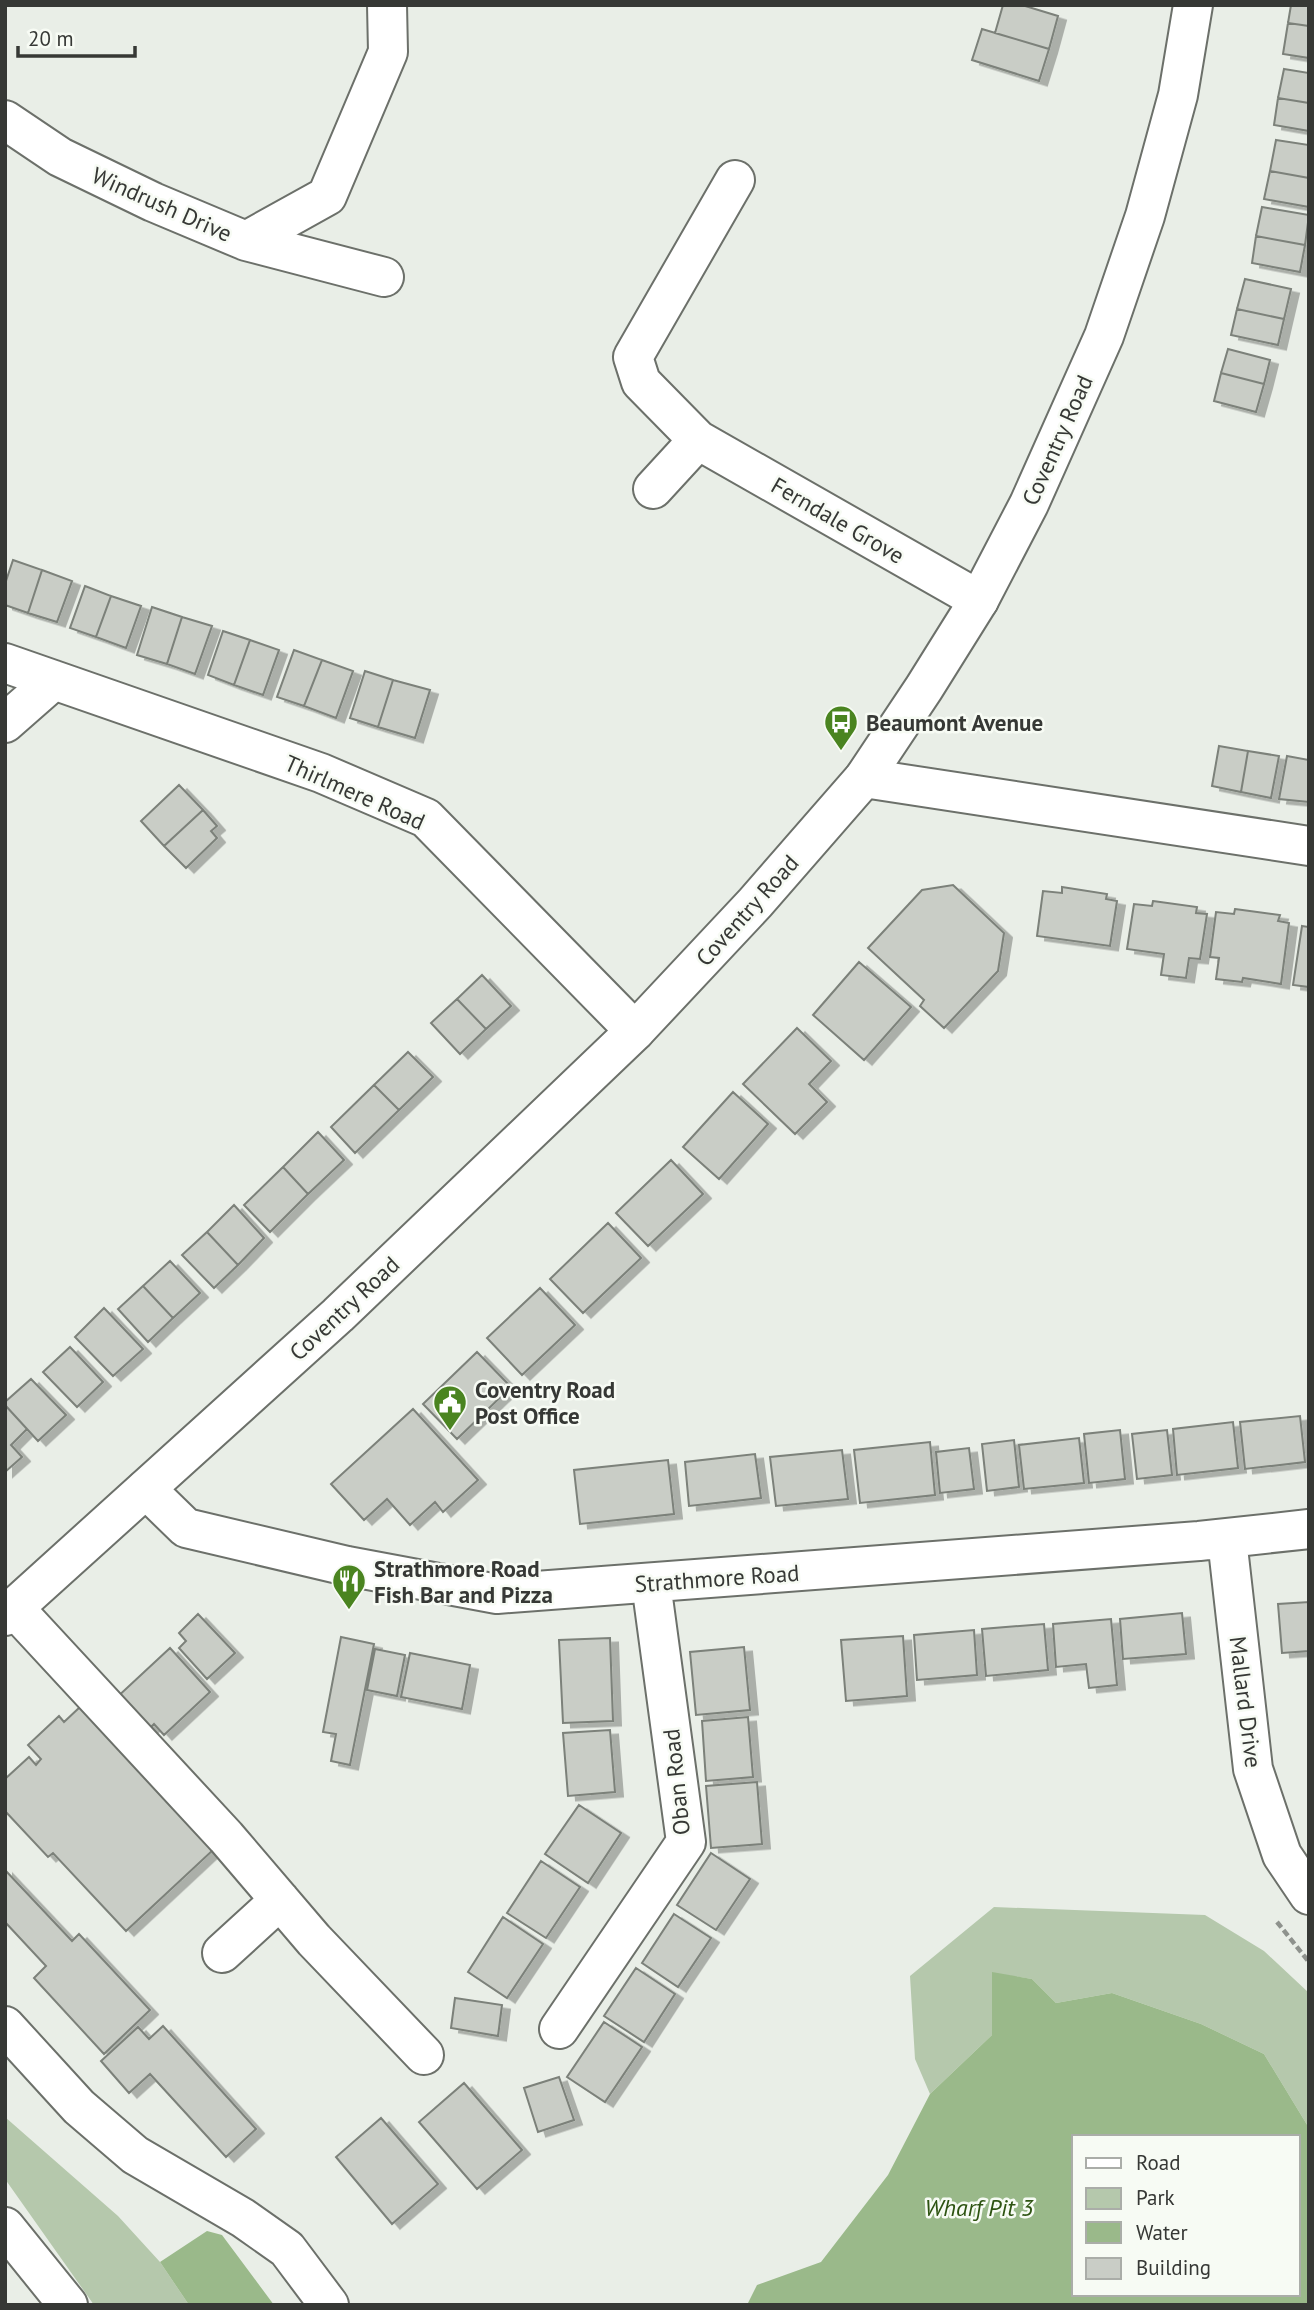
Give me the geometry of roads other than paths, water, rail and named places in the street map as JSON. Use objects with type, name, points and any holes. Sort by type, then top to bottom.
[{"type":"street","name":"Windrush Drive","points":[[5,120],[60,157],[153,202],[246,241],[327,196],[388,52],[387,5]]},
{"type":"street","name":"Coventry Road","points":[[10,1612],[338,1315],[635,1031],[755,903],[864,778],[979,600],[1029,504],[1104,337],[1145,216],[1178,95],[1193,5]]},
{"type":"street","name":"Ferndale Grove","points":[[735,180],[633,357],[641,382],[698,440],[979,600]]},
{"type":"street","points":[[246,241],[384,277]]},
{"type":"street","points":[[653,489],[698,440]]},
{"type":"street","name":"Thirlmere Road","points":[[5,663],[320,773],[426,818],[635,1031]]},
{"type":"street","points":[[5,723],[54,680]]},
{"type":"street","points":[[864,778],[1309,846]]},
{"type":"street","name":"Strathmore Road","points":[[146,1489],[186,1528],[347,1566],[497,1594],[1227,1539],[1309,1529]]},
{"type":"street","name":"Mallard Drive","points":[[1227,1539],[1253,1769],[1282,1855],[1309,1895]]},
{"type":"street","name":"Oban Road","points":[[559,2029],[686,1842],[651,1583]]},
{"type":"street","points":[[10,1612],[226,1837],[314,1940],[424,2055]]},
{"type":"street","points":[[222,1954],[280,1900]]},
{"type":"street","points":[[5,2026],[79,2107],[135,2155],[243,2218],[287,2249],[329,2305]]},
{"type":"street","points":[[5,2227],[68,2305]]},
{"type":"water","name":"Wharf Pit 3","points":[[992,1972],[1032,1979],[1056,2003],[1112,1993],[1201,2024],[1264,2054],[1309,2128],[1309,2305],[747,2305],[757,2285],[821,2262],[888,2175],[930,2094],[992,2035]]},
{"type":"water","points":[[207,2231],[222,2235],[274,2305],[189,2305],[160,2262]]},
{"type":"place","name":"Beaumont Avenue","points":[[841,752]]},
{"type":"place","name":"Coventry Road Post Office","points":[[450,1432]]},
{"type":"place","name":"Strathmore Road Fish Bar and Pizza","points":[[349,1611]]}]
